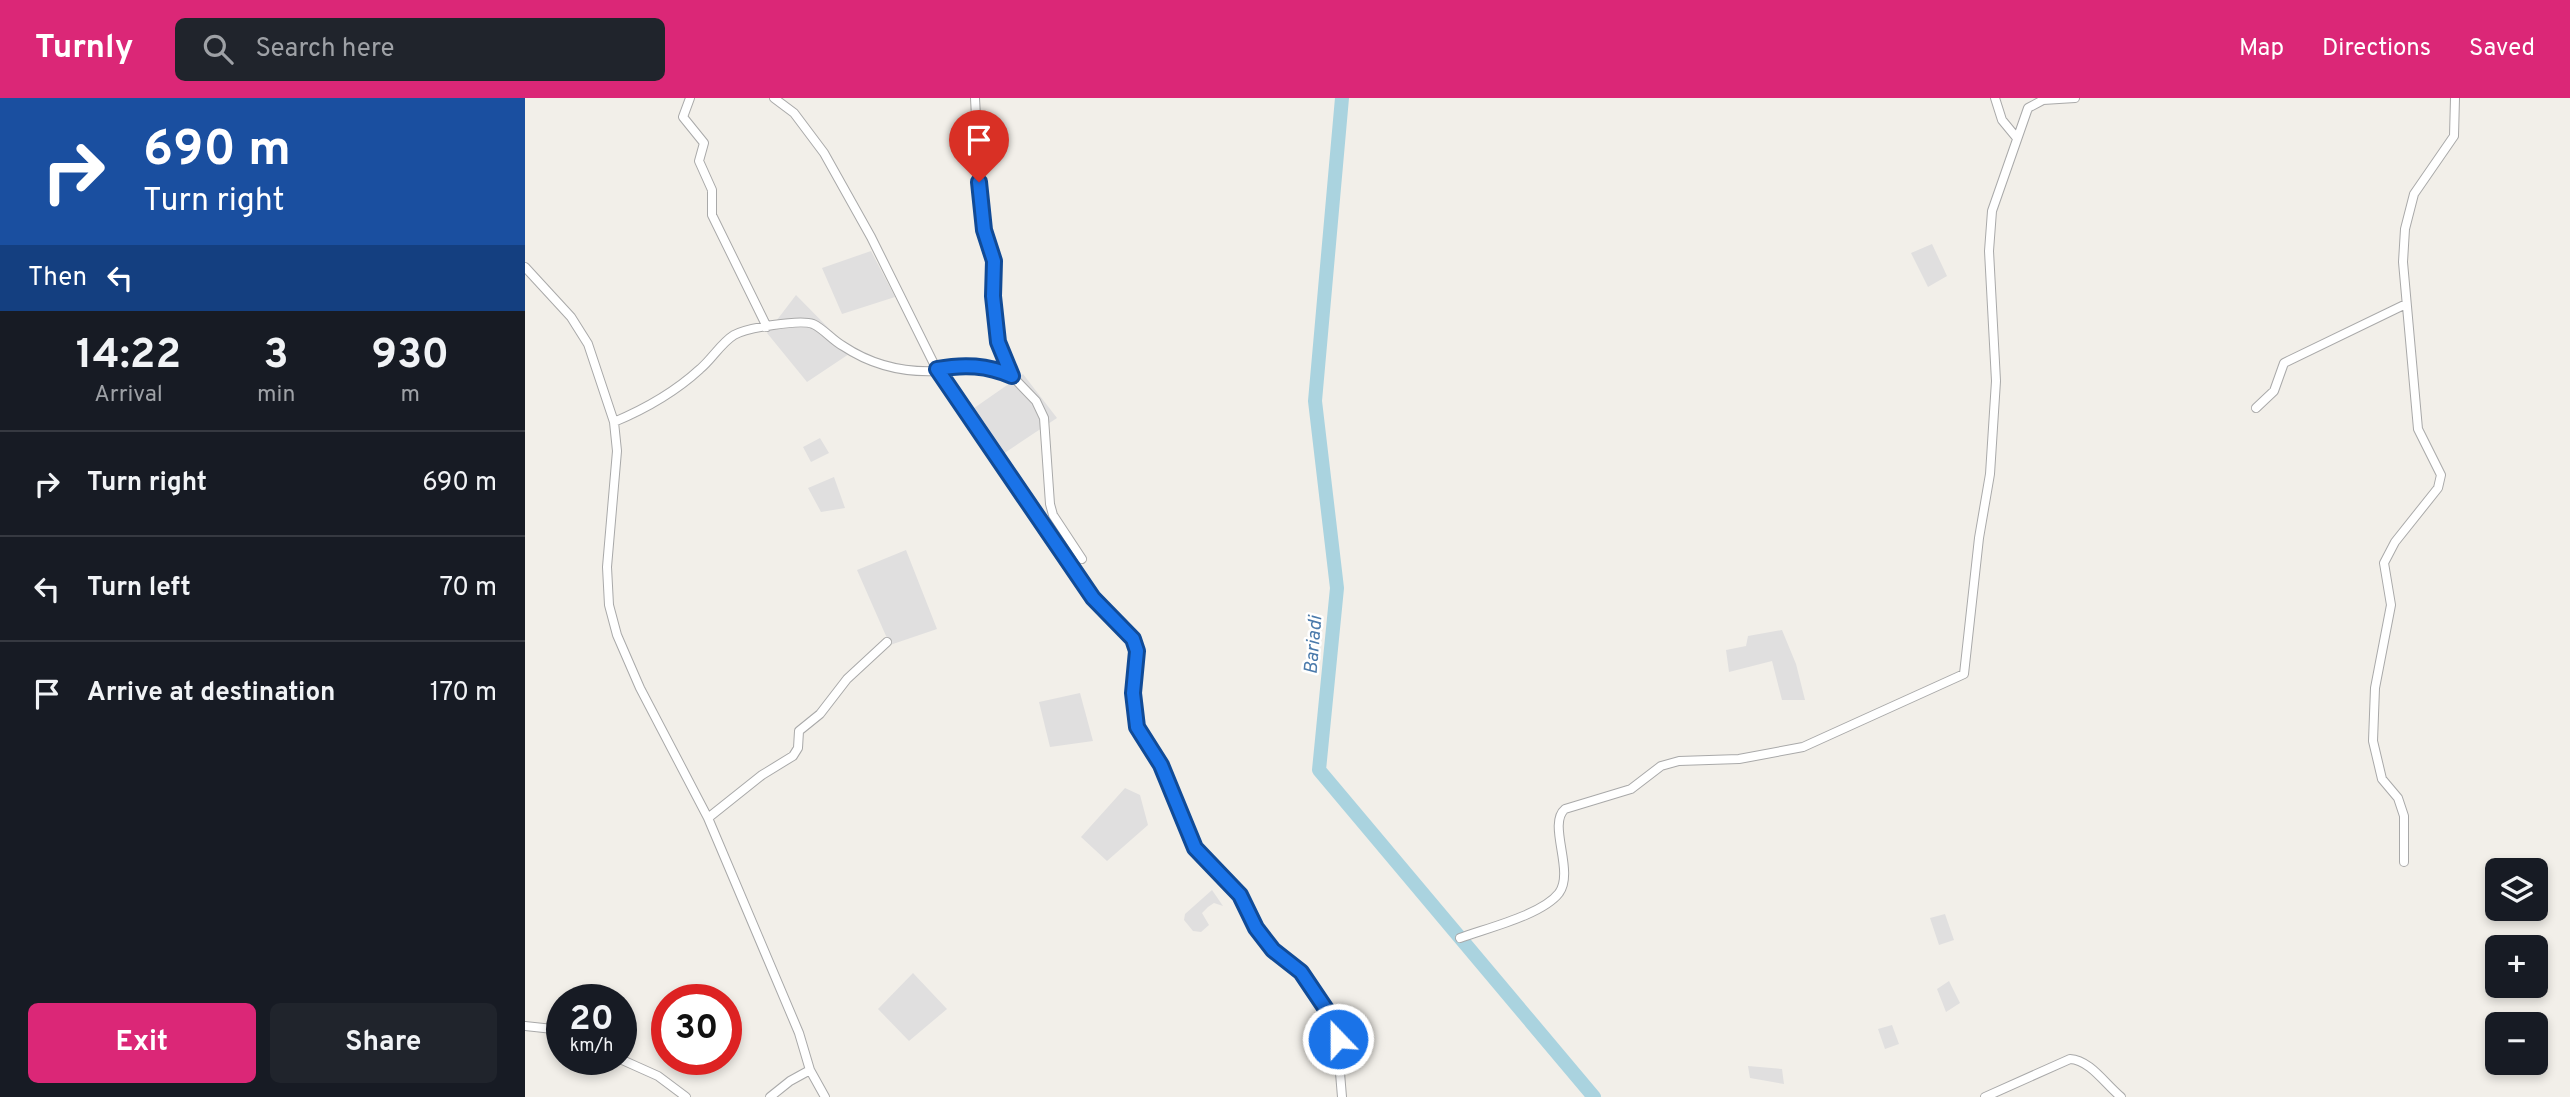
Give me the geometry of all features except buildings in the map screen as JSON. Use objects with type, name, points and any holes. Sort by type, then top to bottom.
[{"type":"street","points":[[691,98],[683,117],[703,143],[699,160],[712,190],[712,215],[768,327]]},
{"type":"street","points":[[773,98],[794,113],[824,153],[938,370],[1093,598],[1133,639],[1137,651],[1133,693],[1137,727],[1161,765],[1195,848],[1240,895],[1256,928],[1273,950],[1301,972],[1336,1024],[1342,1097]]},
{"type":"street","points":[[975,98],[982,220],[994,261],[994,317],[998,342],[1012,376],[1036,401],[1044,418],[1050,504],[1053,515],[1082,559]]},
{"type":"street","points":[[1995,98],[2002,120],[2017,138]]},
{"type":"street","points":[[1460,938],[1523,915],[1558,894],[1564,884],[1559,820],[1565,809],[1631,789],[1661,766],[1679,761],[1739,759],[1803,747],[1963,674],[1979,538],[1990,474],[1995,389],[1989,251],[1992,211],[2028,108],[2035,103],[2075,98]]},
{"type":"street","points":[[2404,862],[2404,816],[2398,797],[2382,779],[2373,741],[2375,688],[2391,605],[2384,563],[2395,542],[2425,508],[2438,488],[2441,475],[2418,429],[2403,262],[2405,229],[2414,194],[2454,136],[2455,98]]},
{"type":"street","points":[[525,267],[571,317],[588,344],[618,436],[609,526],[609,605],[617,635],[640,688],[708,818],[766,961],[799,1033],[810,1070],[825,1097]]},
{"type":"street","points":[[2256,408],[2274,391],[2284,363],[2406,304]]},
{"type":"street","points":[[614,422],[639,411],[684,382],[735,335],[804,322],[813,324],[844,348],[883,366],[908,372],[975,365],[996,369],[1012,376]]},
{"type":"street","points":[[708,818],[762,775],[793,756],[798,748],[799,731],[820,714],[847,679],[887,642]]},
{"type":"street","points":[[525,1026],[546,1028]]},
{"type":"street","points":[[1985,1097],[2070,1059],[2080,1059],[2121,1097]]},
{"type":"street","points":[[637,1067],[658,1076],[685,1097]]},
{"type":"street","points":[[770,1097],[810,1070]]},
{"type":"shaded area","points":[[1932,244],[1947,276],[1928,287],[1911,253]]},
{"type":"shaded area","points":[[871,251],[895,297],[842,314],[822,268]]},
{"type":"shaded area","points":[[796,295],[852,352],[807,382],[767,333]]},
{"type":"shaded area","points":[[1023,374],[1057,418],[997,458],[967,413]]},
{"type":"shaded area","points":[[820,438],[829,453],[811,462],[803,447]]},
{"type":"shaded area","points":[[834,477],[845,508],[821,512],[808,488]]},
{"type":"shaded area","points":[[906,550],[937,629],[890,645],[857,570]]},
{"type":"shaded area","points":[[1782,630],[1796,664],[1805,700],[1782,700],[1772,661],[1729,672],[1726,650],[1746,646],[1748,636]]},
{"type":"shaded area","points":[[1080,693],[1093,741],[1050,747],[1039,702]]},
{"type":"shaded area","points":[[1125,788],[1140,795],[1148,825],[1107,861],[1081,837]]},
{"type":"shaded area","points":[[1212,890],[1223,906],[1214,903],[1208,907],[1202,913],[1209,925],[1201,932],[1193,931],[1184,920],[1185,914]]},
{"type":"shaded area","points":[[1945,914],[1954,940],[1939,945],[1930,918]]},
{"type":"shaded area","points":[[913,973],[947,1009],[909,1041],[878,1009]]},
{"type":"shaded area","points":[[1949,981],[1960,1003],[1946,1012],[1937,989]]},
{"type":"shaded area","points":[[1892,1025],[1899,1044],[1885,1049],[1878,1029]]},
{"type":"shaded area","points":[[1748,1066],[1782,1069],[1784,1084],[1750,1078]]},
{"type":"waterway","name":"Bariadi","points":[[1342,98],[1315,401],[1337,588],[1319,770],[1594,1097]]},
{"type":"route","points":[[979,182],[984,230],[994,261],[994,317],[998,342],[1012,376],[996,369],[975,365],[937,369],[1065,552],[1093,598],[1133,639],[1137,651],[1133,693],[1137,727],[1161,765],[1195,848],[1240,895],[1256,928],[1273,950],[1301,972],[1336,1024],[1338,1039]]}]
